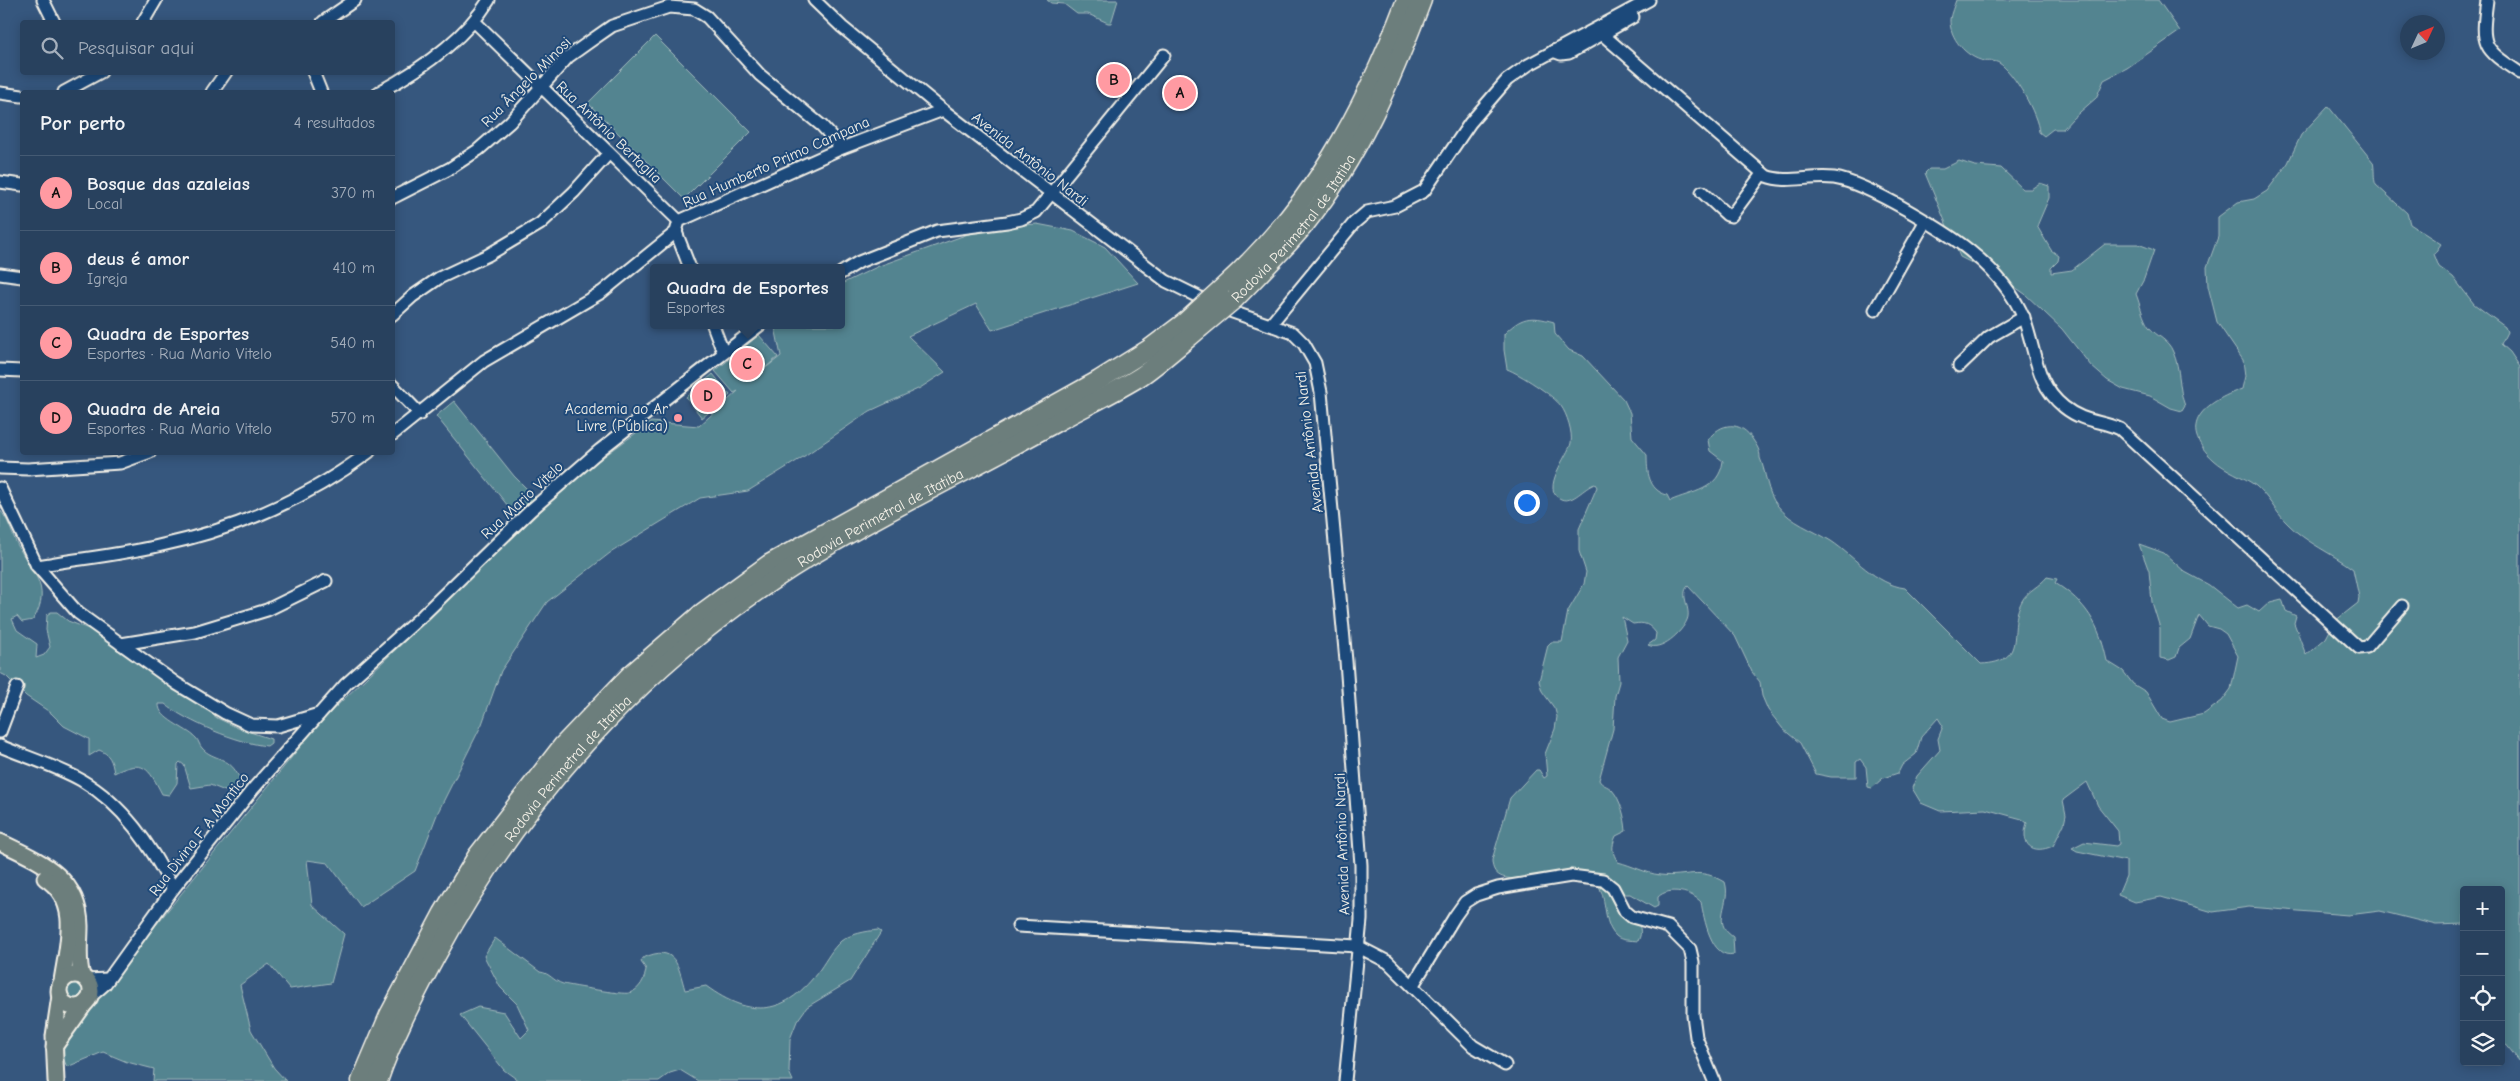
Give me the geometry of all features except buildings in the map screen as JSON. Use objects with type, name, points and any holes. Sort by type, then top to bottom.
[{"type":"highway","name":"Rodovia Perimetral de Itatiba","points":[[378,1081],[395,1035],[453,924],[494,858],[579,748],[662,666],[711,624],[794,567],[832,543],[1139,377],[1192,326],[1220,290],[1248,265],[1297,210],[1317,182],[1372,85],[1406,0]]},
{"type":"highway","name":"Rodovia Perimetral de Itatiba","points":[[361,1081],[389,1015],[443,913],[478,856],[563,745],[630,675],[703,612],[769,564],[1099,380],[1149,349],[1192,326],[1235,298],[1305,224],[1338,177],[1394,73],[1422,0]]},
{"type":"main road","points":[[0,842],[52,870],[71,888],[78,905],[80,927],[78,960],[84,978],[91,988],[88,1000],[54,1047]]},
{"type":"main road","points":[[0,853],[48,879],[60,892],[67,905],[70,930],[61,989],[56,1005],[54,1047],[56,1081]]},
{"type":"main road","points":[[84,978],[71,975],[61,989],[63,1002],[72,1007],[88,1000]]},
{"type":"street","points":[[43,0],[53,20]]},
{"type":"street","points":[[144,20],[156,0]]},
{"type":"street","points":[[326,20],[355,0]]},
{"type":"street","points":[[383,90],[411,76],[475,22],[489,0]]},
{"type":"street","name":"Avenida Antônio Nardi","points":[[814,0],[842,27],[943,110],[1166,281],[1222,308],[1293,333],[1304,344],[1315,363],[1321,392],[1346,661],[1361,865],[1361,920],[1345,1081]]},
{"type":"street","points":[[2487,0],[2484,26],[2485,42],[2492,54],[2520,73]]},
{"type":"street","points":[[1553,51],[1561,54],[1569,53],[1636,15],[1647,1]]},
{"type":"street","points":[[1271,324],[1354,223],[1367,212],[1395,206],[1424,191],[1488,99],[1507,80],[1553,51],[1647,1]]},
{"type":"street","name":"Rua Ângelo Minosi","points":[[395,196],[449,169],[478,150],[510,122],[568,57],[612,26],[669,7],[694,9],[707,17],[760,75],[822,126],[842,148]]},
{"type":"street","name":"Rua Antônio Bertaglia","points":[[475,22],[609,153],[677,227]]},
{"type":"street","points":[[1602,34],[1762,174],[1774,179],[1822,177],[1849,182],[1956,240],[1988,267],[2008,291],[2024,317],[2038,373],[2057,401],[2083,419],[2120,430],[2359,648],[2367,647],[2402,606]]},
{"type":"street","points":[[845,271],[859,262],[937,231],[1021,219],[1036,212],[1164,55]]},
{"type":"street","points":[[213,90],[224,75]]},
{"type":"street","points":[[314,75],[320,90]]},
{"type":"street","points":[[67,90],[82,78]]},
{"type":"street","points":[[0,93],[20,96]]},
{"type":"street","name":"Rua Humberto Primo Campana","points":[[395,433],[484,361],[602,292],[677,227],[842,148],[943,110]]},
{"type":"street","points":[[395,312],[412,296],[439,278],[488,255],[540,224],[574,192],[609,153]]},
{"type":"street","points":[[1702,192],[1727,215],[1731,216],[1762,174]]},
{"type":"street","points":[[0,182],[20,185]]},
{"type":"street","points":[[1875,310],[1925,222]]},
{"type":"street","points":[[677,227],[689,264]]},
{"type":"street","points":[[0,274],[20,277]]},
{"type":"street","points":[[1960,366],[1989,337],[2024,317]]},
{"type":"street","points":[[714,329],[723,352]]},
{"type":"street","name":"Rua Mario Vitelo","points":[[320,714],[346,684],[424,615],[531,510],[600,450],[755,329]]},
{"type":"street","points":[[0,370],[20,371]]},
{"type":"street","points":[[395,388],[420,414]]},
{"type":"street","points":[[0,468],[28,469],[120,463],[142,455]]},
{"type":"street","points":[[37,566],[158,546],[248,520],[340,474],[365,455]]},
{"type":"street","points":[[0,488],[37,566],[78,613],[120,644],[177,684],[225,713],[251,724],[278,726],[320,714]]},
{"type":"street","points":[[120,644],[194,632],[267,610],[326,581]]},
{"type":"street","points":[[0,732],[17,688]]},
{"type":"street","name":"Rua Divina F A Montico","points":[[88,1000],[101,989],[173,889],[253,789],[320,714]]},
{"type":"street","points":[[0,746],[80,780],[106,797],[152,850],[173,889]]},
{"type":"street","points":[[1413,985],[1455,916],[1465,902],[1476,895],[1498,888],[1564,876],[1592,876],[1603,880],[1613,888],[1625,910],[1632,917],[1668,927],[1690,950],[1693,962],[1693,1015],[1696,1037],[1714,1081]]},
{"type":"street","points":[[1018,926],[1357,946],[1388,962],[1473,1046],[1505,1065]]},
{"type":"street","points":[[84,978],[108,979]]},
{"type":"green space","points":[[1047,0],[1118,0],[1111,23],[1108,23],[1088,14],[1077,14],[1064,4],[1051,3]]},
{"type":"green space","points":[[1956,0],[2158,0],[2180,31],[2127,68],[2104,80],[2096,98],[2063,129],[2053,129],[2044,136],[2039,132],[2030,105],[2018,84],[2005,68],[1997,62],[1977,59],[1965,51],[1956,40],[1950,26],[1950,19]]},
{"type":"green space","points":[[655,36],[751,132],[684,199],[588,103]]},
{"type":"green space","points":[[2328,106],[2373,162],[2376,185],[2407,213],[2410,224],[2441,244],[2434,254],[2439,267],[2453,277],[2474,304],[2505,327],[2507,332],[2501,344],[2510,352],[2520,367],[2520,1062],[2505,1043],[2505,886],[2460,886],[2460,924],[2436,925],[2380,911],[2348,915],[2249,907],[2213,912],[2161,897],[2135,902],[2118,895],[2126,876],[2126,861],[2077,851],[2072,848],[2084,842],[2116,846],[2119,844],[2118,831],[2098,806],[2087,782],[2063,800],[2066,815],[2064,824],[2053,846],[2039,849],[2030,846],[2027,842],[2025,831],[2027,823],[2022,819],[1985,809],[1940,811],[1921,803],[1912,788],[1917,776],[1940,750],[1938,739],[1943,726],[1938,718],[1921,737],[1916,754],[1902,765],[1898,773],[1883,778],[1872,788],[1868,787],[1866,767],[1860,759],[1856,762],[1856,777],[1831,777],[1816,774],[1800,743],[1783,729],[1768,710],[1762,696],[1760,682],[1752,672],[1735,636],[1688,586],[1685,594],[1688,611],[1687,620],[1676,635],[1659,646],[1648,645],[1655,640],[1656,633],[1649,626],[1641,623],[1633,624],[1622,617],[1627,640],[1618,657],[1619,682],[1615,696],[1613,729],[1599,780],[1615,794],[1624,815],[1626,831],[1616,836],[1613,843],[1613,853],[1618,862],[1660,875],[1700,874],[1716,877],[1725,882],[1726,898],[1722,918],[1726,931],[1733,937],[1734,954],[1726,954],[1720,951],[1714,944],[1707,927],[1701,902],[1692,895],[1674,891],[1668,892],[1658,897],[1658,906],[1654,908],[1630,894],[1623,894],[1640,929],[1638,941],[1626,940],[1618,938],[1611,929],[1607,920],[1602,892],[1592,878],[1582,873],[1571,872],[1514,879],[1503,877],[1495,871],[1492,860],[1510,798],[1536,770],[1539,770],[1544,778],[1547,776],[1545,754],[1555,729],[1557,717],[1555,709],[1542,691],[1539,681],[1548,645],[1551,642],[1562,642],[1568,611],[1584,584],[1586,572],[1579,551],[1579,529],[1597,487],[1595,484],[1574,497],[1565,500],[1555,494],[1553,488],[1554,480],[1571,443],[1567,419],[1561,406],[1551,396],[1528,380],[1507,369],[1504,334],[1516,324],[1526,319],[1532,318],[1554,322],[1555,334],[1569,350],[1583,356],[1624,400],[1630,413],[1632,437],[1647,455],[1647,467],[1652,484],[1661,493],[1667,495],[1670,501],[1703,489],[1716,478],[1723,461],[1710,451],[1708,440],[1713,434],[1724,427],[1737,426],[1748,434],[1758,448],[1771,495],[1783,512],[1796,522],[1840,547],[1875,576],[1905,588],[1981,664],[1996,662],[2006,657],[2014,643],[2018,612],[2022,601],[2027,594],[2047,577],[2057,579],[2055,583],[2076,598],[2090,616],[2100,636],[2107,661],[2123,671],[2133,684],[2146,692],[2162,719],[2170,722],[2204,714],[2222,701],[2231,689],[2238,656],[2226,634],[2219,629],[2208,626],[2199,615],[2190,639],[2179,648],[2176,657],[2169,660],[2160,658],[2160,628],[2152,602],[2149,571],[2139,544],[2164,553],[2185,572],[2209,585],[2238,608],[2247,605],[2259,612],[2270,602],[2282,599],[2286,611],[2296,616],[2294,623],[2306,655],[2326,638],[2335,621],[2358,603],[2359,597],[2353,569],[2295,531],[2256,486],[2214,460],[2202,447],[2197,436],[2196,426],[2200,416],[2217,401],[2242,389],[2245,376],[2243,360],[2217,322],[2208,286],[2207,267],[2218,237],[2218,217],[2238,202],[2254,199],[2267,191],[2288,163],[2301,135]]},
{"type":"green space","points":[[1959,161],[1975,166],[2001,168],[2023,189],[2031,189],[2040,183],[2049,186],[2049,198],[2037,226],[2051,250],[2059,256],[2058,261],[2051,268],[2051,273],[2072,270],[2105,244],[2138,244],[2154,250],[2144,279],[2136,294],[2147,324],[2168,344],[2173,352],[2185,406],[2182,411],[2171,408],[2150,396],[2123,389],[2107,380],[2091,366],[2062,329],[2025,294],[2002,278],[1960,257],[1925,173],[1929,169],[1943,169]]},
{"type":"green space","points":[[1037,224],[1073,231],[1105,247],[1138,283],[992,330],[976,304],[908,336],[945,372],[920,388],[870,411],[800,459],[748,491],[700,498],[610,553],[547,602],[501,671],[482,724],[438,812],[415,871],[361,907],[328,863],[307,860],[312,905],[344,934],[331,983],[290,989],[269,964],[240,985],[251,1030],[274,1068],[286,1081],[153,1081],[154,1069],[127,1062],[103,1052],[67,1067],[58,1046],[321,721],[576,477],[651,422],[699,426],[738,391],[734,393],[715,371],[759,335],[778,357],[759,373],[781,356],[775,329],[845,329],[845,282],[879,266],[985,228]]},
{"type":"green space","points":[[713,374],[730,395],[702,418],[686,397]]},
{"type":"green space","points":[[454,401],[514,476],[536,498],[516,516],[436,416]]},
{"type":"green space","points":[[0,510],[38,579],[41,588],[39,608],[33,620],[22,622],[17,616],[12,619],[17,630],[37,644],[36,658],[44,655],[50,647],[46,630],[47,615],[51,612],[57,612],[68,621],[107,636],[150,663],[217,718],[238,728],[271,739],[271,743],[267,746],[242,741],[213,731],[186,718],[165,704],[159,704],[163,714],[192,734],[206,752],[232,766],[240,780],[236,787],[225,791],[210,785],[191,788],[184,765],[180,762],[178,764],[177,783],[169,795],[162,794],[149,772],[139,766],[114,773],[111,762],[106,754],[99,750],[89,756],[89,739],[64,726],[51,713],[26,696],[6,676],[0,673]]},
{"type":"green space","points":[[878,930],[881,932],[850,981],[807,1007],[797,1021],[790,1039],[789,1072],[793,1081],[698,1081],[680,1070],[670,1073],[659,1081],[519,1081],[504,1070],[460,1015],[478,1007],[504,1012],[521,1038],[529,1030],[517,1004],[500,987],[484,956],[495,938],[540,972],[563,984],[608,992],[633,992],[639,987],[644,977],[646,969],[641,962],[643,958],[662,953],[674,959],[685,990],[706,986],[722,997],[738,1004],[753,1008],[767,1008],[781,1004],[807,985],[841,941],[864,932]]},
{"type":"green space","points":[[74,978],[82,981],[85,989],[82,997],[74,1000],[66,997],[63,989],[66,981]]},
{"type":"place","name":"deus é amor","points":[[1114,80]]},
{"type":"place","name":"Bosque das azaleias","points":[[1180,93]]},
{"type":"place","name":"Quadra de Esportes","points":[[747,364]]},
{"type":"place","name":"Quadra de Areia","points":[[708,396]]},
{"type":"place","name":"Academia ao Ar Livre (Pública)","points":[[678,418]]}]
